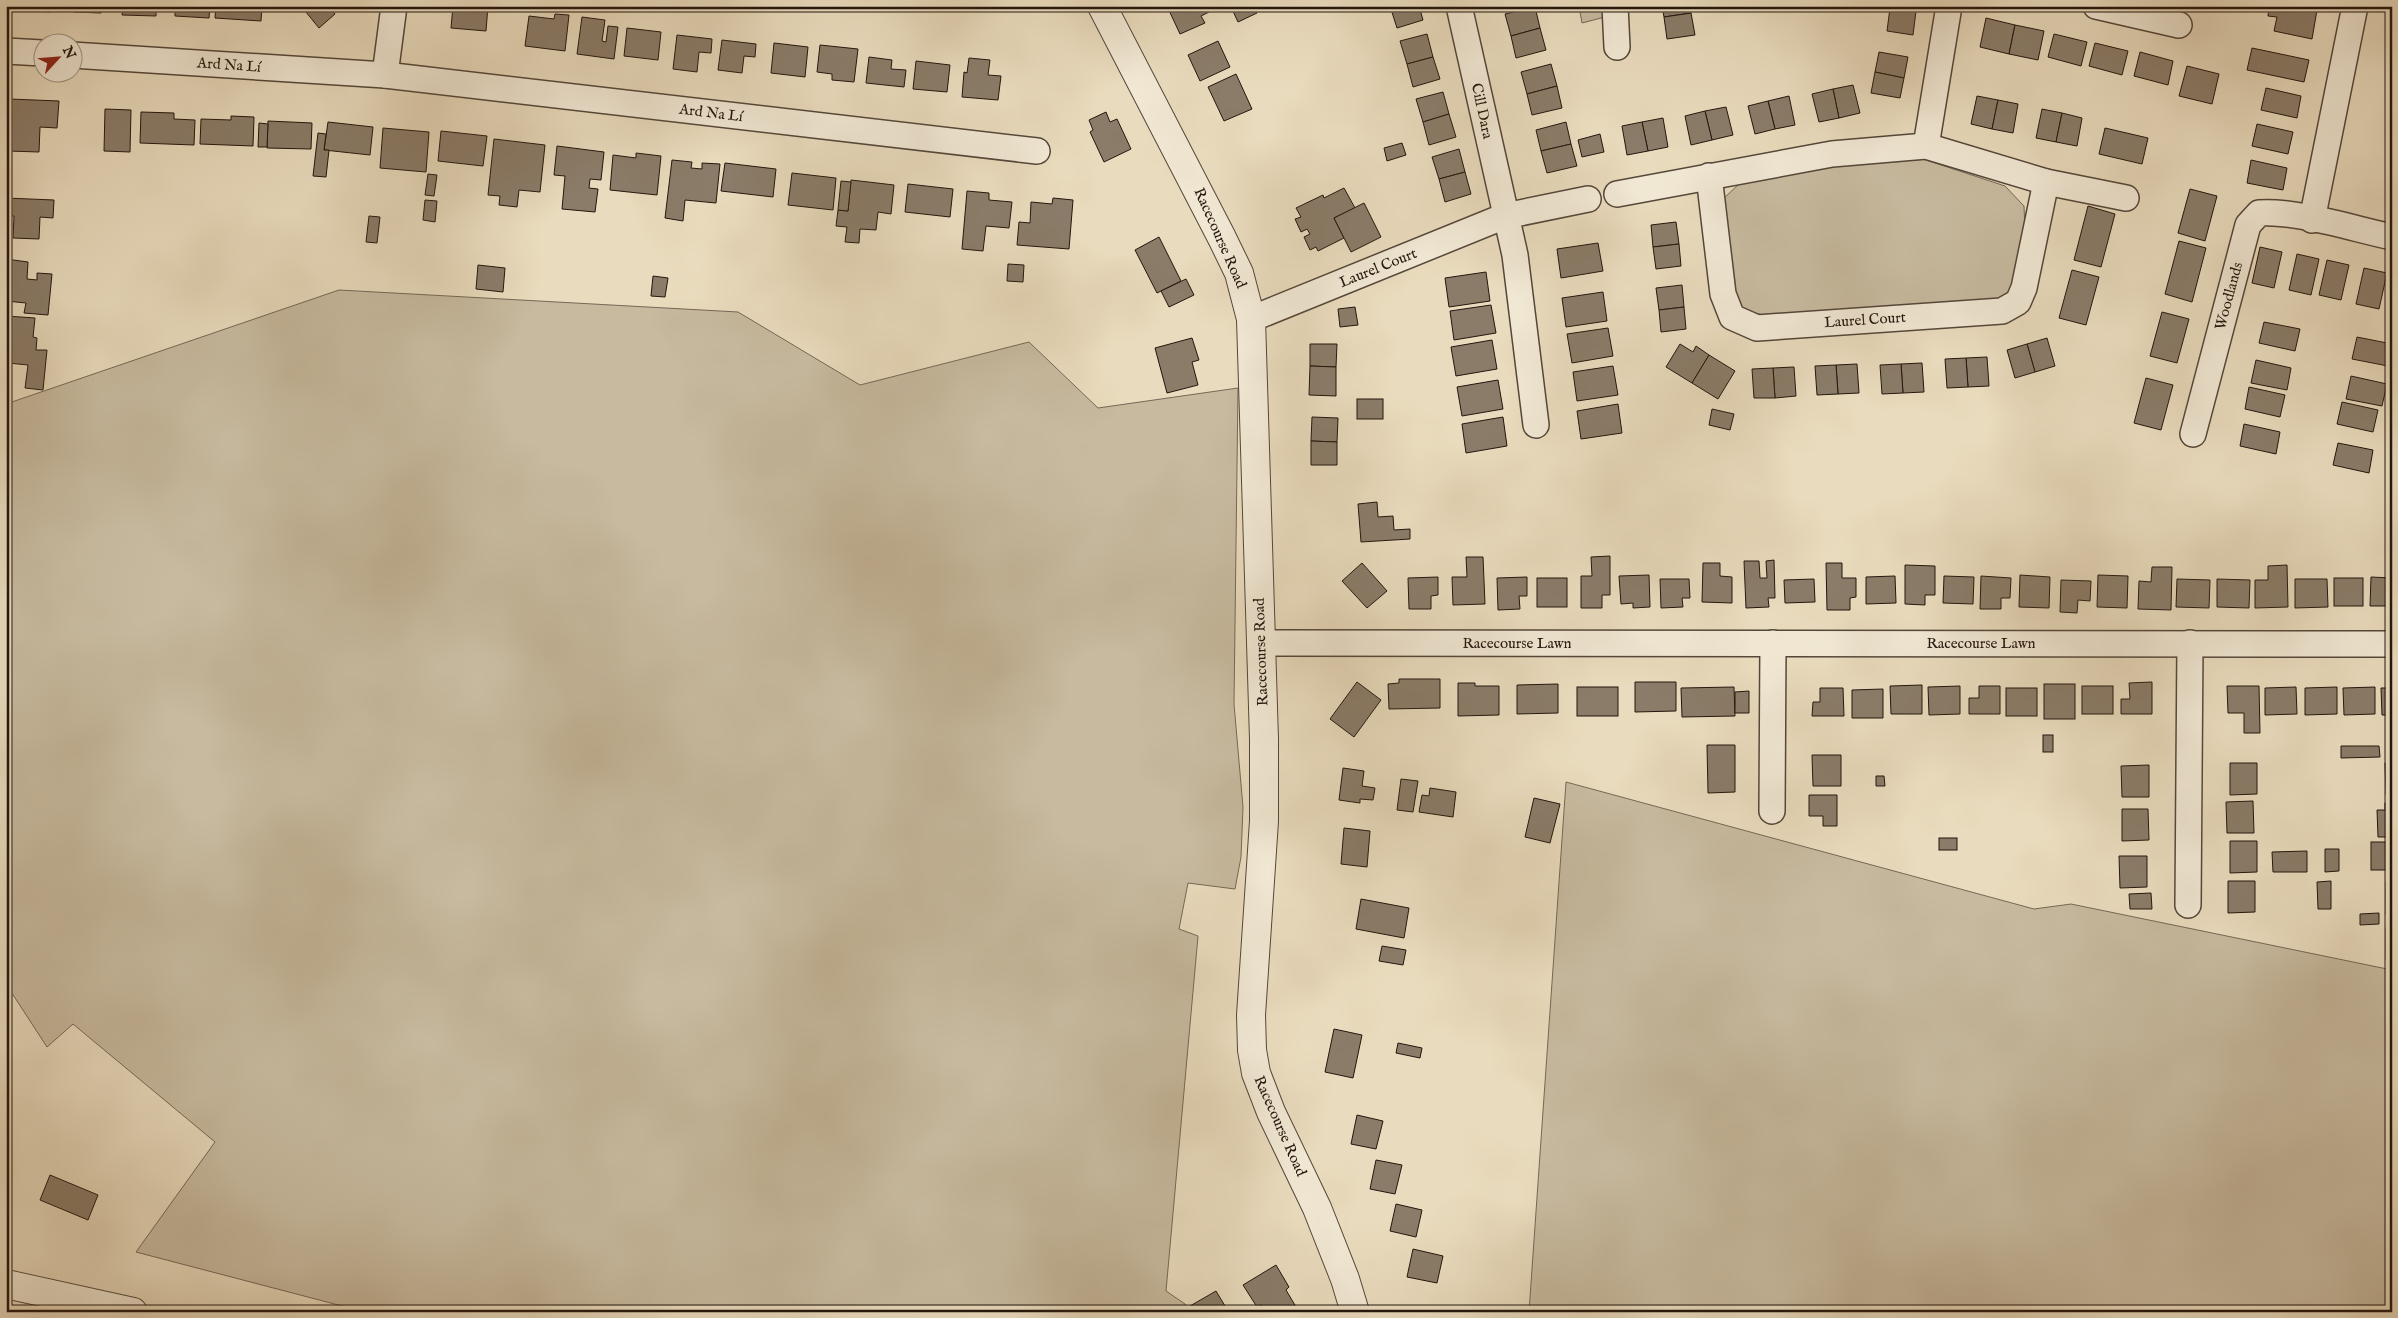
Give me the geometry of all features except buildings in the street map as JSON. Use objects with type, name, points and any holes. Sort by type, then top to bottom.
[{"type":"street","points":[[386,75],[394,6]]},
{"type":"street","name":"Racecourse Road","points":[[1102,6],[1239,273],[1251,319],[1261,643],[1264,821],[1251,1015],[1252,1050],[1256,1073],[1271,1112],[1317,1208],[1345,1279],[1355,1312]]},
{"type":"street","name":"Cill Dara","points":[[1459,6],[1505,216]]},
{"type":"street","points":[[1616,6],[1618,47]]},
{"type":"street","points":[[1926,146],[1949,6]]},
{"type":"street","points":[[2096,6],[2178,25]]},
{"type":"street","points":[[2312,220],[2355,6]]},
{"type":"street","points":[[6,50],[32,52]]},
{"type":"street","name":"Ard Na Lí","points":[[82,56],[386,75],[1037,151]]},
{"type":"street","points":[[1618,194],[1832,154],[1926,146],[2046,182],[2126,198]]},
{"type":"street","name":"Laurel Court","points":[[1709,176],[1723,294],[1732,317],[1756,328],[2002,310],[2018,302],[2024,288],[2046,182]]},
{"type":"street","name":"Laurel Court","points":[[1251,319],[1505,216],[1588,199]]},
{"type":"street","name":"Woodlands","points":[[2193,434],[2248,225],[2258,213],[2312,220],[2392,237]]},
{"type":"street","points":[[1505,216],[1515,255],[1536,425]]},
{"type":"street","points":[[2188,906],[2190,642]]},
{"type":"street","name":"Racecourse Lawn","points":[[1261,643],[2190,642],[2392,644]]},
{"type":"street","points":[[1772,811],[1773,643]]},
{"type":"street","points":[[6,1284],[133,1312]]},
{"type":"shaded area","points":[[1579,6],[1605,6],[1605,17],[1582,23]]},
{"type":"shaded area","points":[[1911,155],[2005,186],[2024,206],[2025,230],[2009,297],[1982,303],[1786,318],[1758,314],[1738,307],[1723,199],[1739,184],[1844,161]]},
{"type":"shaded area","points":[[339,290],[738,312],[860,385],[1029,342],[1098,408],[1238,388],[1234,704],[1243,807],[1241,857],[1235,889],[1188,883],[1179,929],[1198,936],[1166,1291],[1185,1304],[1187,1312],[365,1312],[136,1252],[215,1142],[73,1024],[47,1047],[6,984],[6,404]]},
{"type":"shaded area","points":[[1566,782],[2034,909],[2071,904],[2392,970],[2392,1312],[1529,1312]]}]
